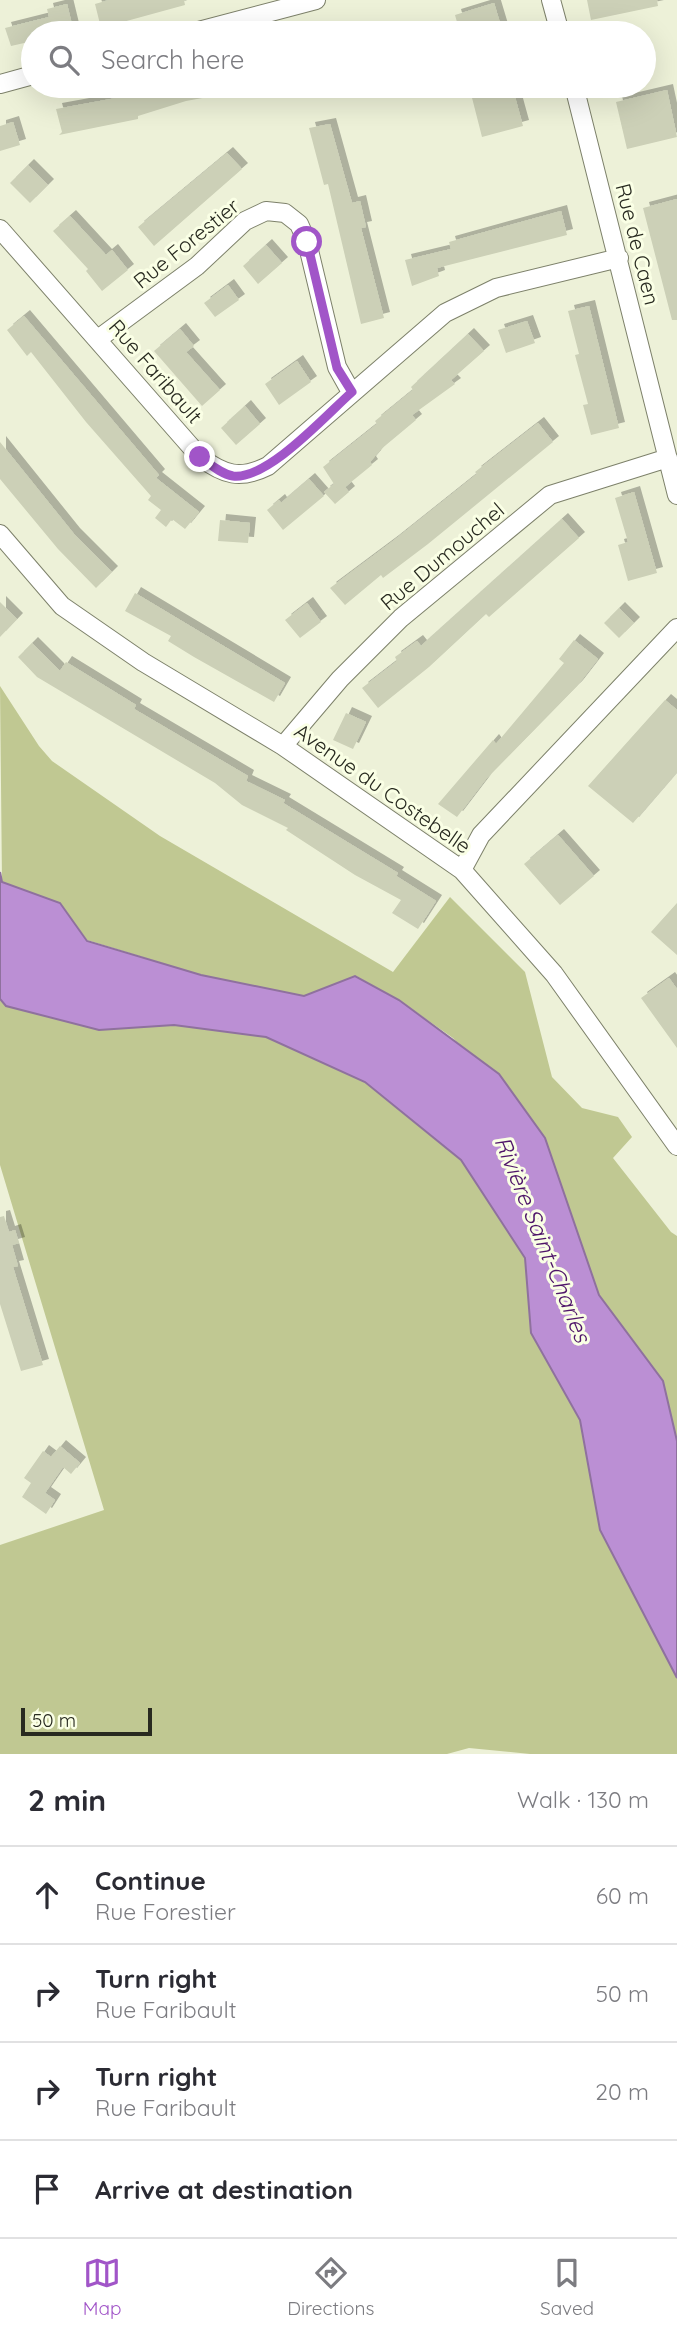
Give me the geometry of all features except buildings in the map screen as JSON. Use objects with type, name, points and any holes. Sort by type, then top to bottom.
[{"type":"street","points":[[236,21],[316,0]]},
{"type":"street","points":[[551,0],[557,21]]},
{"type":"street","points":[[0,84],[21,78]]},
{"type":"street","name":"Rue de Caen","points":[[577,98],[677,495]]},
{"type":"street","name":"Rue Forestier","points":[[98,340],[197,266],[244,221],[266,211],[285,213],[299,224],[307,242],[337,368],[352,392]]},
{"type":"street","name":"Rue Faribault","points":[[0,229],[200,457],[232,476],[251,475],[268,466],[445,313],[496,288],[619,258]]},
{"type":"street","name":"Rue Dumouchel","points":[[283,746],[340,679],[401,618],[550,495],[668,458]]},
{"type":"street","name":"Avenue du Costebelle","points":[[0,534],[62,606],[143,662],[283,746],[462,870],[554,974],[677,1146]]},
{"type":"street","points":[[462,870],[481,835],[677,628]]},
{"type":"green space","points":[[0,686],[39,746],[52,761],[160,836],[393,972],[450,897],[525,972],[552,1077],[582,1108],[618,1117],[632,1137],[613,1158],[671,1232],[677,1236],[677,1441],[663,1381],[599,1295],[545,1138],[453,1038],[399,1000],[356,976],[304,996],[201,975],[87,940],[60,903],[2,882]]},
{"type":"green space","points":[[0,999],[4,1004],[99,1030],[174,1025],[266,1037],[365,1082],[461,1160],[525,1258],[531,1333],[580,1420],[600,1530],[677,1678],[677,1754],[530,1754],[469,1748],[447,1754],[0,1754],[0,1545],[104,1510],[0,1165]]},
{"type":"water","name":"Rivière Saint-Charles","points":[[0,872],[2,882],[60,903],[87,941],[201,975],[304,996],[355,976],[399,1000],[499,1074],[545,1138],[599,1295],[663,1381],[677,1441],[677,1678],[600,1530],[580,1420],[531,1333],[525,1258],[461,1160],[365,1082],[266,1037],[174,1025],[99,1030],[6,1006],[0,999]]},
{"type":"route","points":[[200,457],[217,470],[232,476],[251,475],[268,466],[352,392],[337,368],[307,242]]}]
